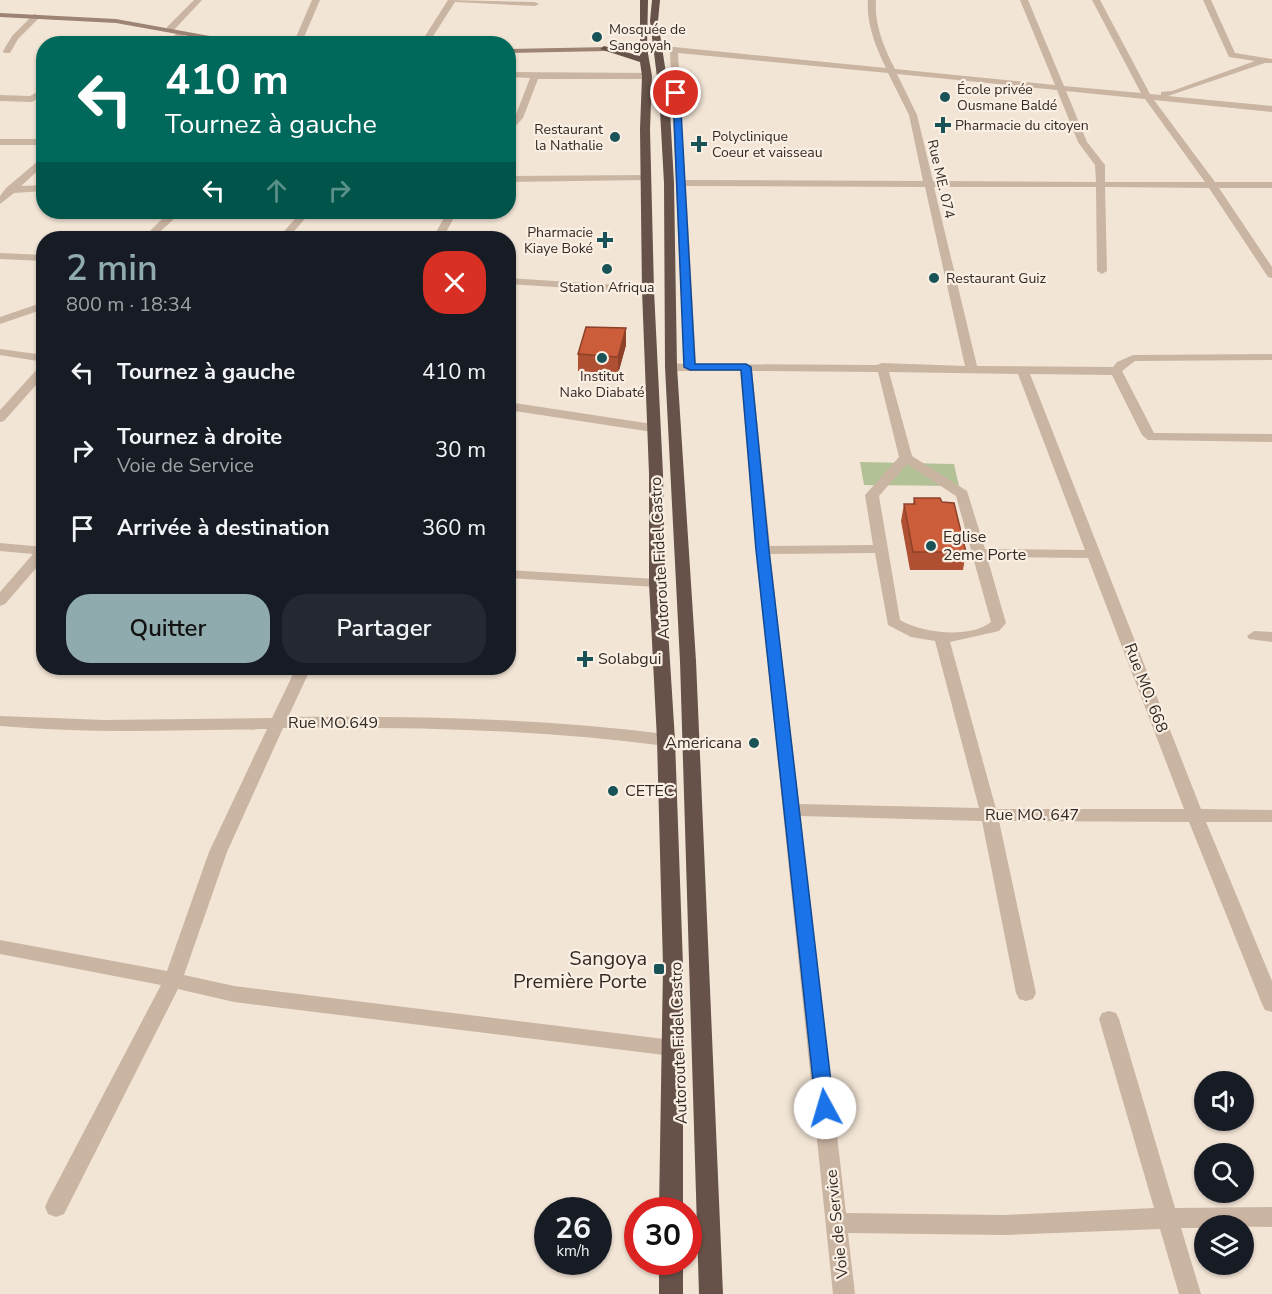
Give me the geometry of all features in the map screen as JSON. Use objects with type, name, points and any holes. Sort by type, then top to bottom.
[{"type":"highway","name":"Autoroute Fidel Castro","points":[[644,0],[647,48],[646,177],[652,428],[657,583],[666,740],[673,966],[671,1197]]},
{"type":"highway","name":"Autoroute Fidel Castro","points":[[656,0],[654,21],[647,48],[670,93],[672,123],[669,219],[670,316],[681,367],[688,661],[711,1294]]},
{"type":"highway","points":[[604,49],[630,43],[647,48]]},
{"type":"highway","points":[[604,49],[647,48]]},
{"type":"highway","points":[[671,1275],[671,1294]]},
{"type":"main road","points":[[0,15],[116,21],[170,29],[196,36]]},
{"type":"main road","points":[[516,51],[604,49]]},
{"type":"street","points":[[170,29],[198,0]]},
{"type":"street","points":[[300,36],[316,0]]},
{"type":"street","points":[[429,36],[454,0],[535,4]]},
{"type":"street","name":"Rue ME. 074","points":[[873,0],[872,10],[880,48],[913,115],[972,370]]},
{"type":"street","points":[[1024,0],[1083,142],[1100,165],[1102,271]]},
{"type":"street","points":[[1096,0],[1147,96],[1212,185],[1272,275]]},
{"type":"street","points":[[1207,0],[1232,56],[1268,61]]},
{"type":"street","points":[[7,51],[15,38],[37,16]]},
{"type":"street","points":[[179,36],[185,33]]},
{"type":"street","points":[[647,48],[1272,109]]},
{"type":"street","points":[[670,93],[674,49]]},
{"type":"street","points":[[1147,96],[1173,93],[1268,61]]},
{"type":"street","points":[[516,75],[647,76]]},
{"type":"street","points":[[516,122],[535,76]]},
{"type":"street","points":[[0,98],[32,99],[36,96]]},
{"type":"street","points":[[672,123],[681,183],[687,316],[681,367],[882,367],[1116,371]]},
{"type":"street","points":[[0,142],[36,142]]},
{"type":"street","points":[[0,201],[36,167]]},
{"type":"street","points":[[516,179],[646,177]]},
{"type":"street","points":[[681,183],[1272,185]]},
{"type":"street","points":[[0,191],[36,188]]},
{"type":"street","points":[[155,231],[168,219]]},
{"type":"street","points":[[289,231],[300,219]]},
{"type":"street","points":[[669,219],[682,219]]},
{"type":"street","points":[[0,256],[36,258]]},
{"type":"street","points":[[516,282],[648,290]]},
{"type":"street","points":[[0,321],[36,308]]},
{"type":"street","points":[[670,316],[687,316]]},
{"type":"street","points":[[0,352],[36,358]]},
{"type":"street","points":[[1116,371],[1121,364],[1133,358],[1272,357]]},
{"type":"street","name":"Voie de Service","points":[[746,367],[763,550],[844,1294]]},
{"type":"street","points":[[882,367],[906,458],[962,494],[999,623],[994,628],[942,638],[907,633],[893,622],[872,495],[906,458]]},
{"type":"street","name":"Rue MO. 668","points":[[1023,371],[1195,816],[1272,1004]]},
{"type":"street","points":[[1116,371],[1148,435],[1152,437],[1272,438]]},
{"type":"street","points":[[0,418],[36,377]]},
{"type":"street","points":[[516,407],[652,428]]},
{"type":"street","points":[[0,547],[36,550]]},
{"type":"street","points":[[763,550],[881,549]]},
{"type":"street","points":[[979,553],[1094,554]]},
{"type":"street","points":[[0,601],[36,559]]},
{"type":"street","points":[[516,574],[657,583]]},
{"type":"street","points":[[1254,636],[1272,637]]},
{"type":"street","points":[[942,638],[989,815],[1026,993]]},
{"type":"street","points":[[56,1207],[173,980],[218,852],[300,675]]},
{"type":"street","name":"Rue MO.649","points":[[0,721],[31,724],[151,726],[457,722],[609,732],[666,740]]},
{"type":"street","name":"Rue MO. 647","points":[[792,810],[989,815],[1272,816]]},
{"type":"street","points":[[0,947],[234,994],[672,1048]]},
{"type":"street","points":[[1109,1019],[1190,1294]]},
{"type":"street","points":[[837,1223],[1004,1225],[1167,1218],[1272,1217]]},
{"type":"green space","points":[[860,462],[954,464],[959,486],[864,485]]},
{"type":"building","points":[[586,327],[626,328],[618,357],[578,354]]},
{"type":"building","points":[[914,498],[940,498],[942,502],[954,503],[966,552],[913,552],[904,504],[915,504]]},
{"type":"place","name":"Mosquée de Sangoyah","points":[[597,37]]},
{"type":"place","name":"École privée Ousmane Baldé","points":[[945,97]]},
{"type":"place","name":"Pharmacie du citoyen","points":[[943,125]]},
{"type":"place","name":"Restaurant la Nathalie","points":[[615,137]]},
{"type":"place","name":"Polyclinique Coeur et vaisseau","points":[[699,144]]},
{"type":"place","name":"Pharmacie Kiaye Boké","points":[[605,240]]},
{"type":"place","name":"Station Afriqua","points":[[607,269]]},
{"type":"place","name":"Restaurant Guiz","points":[[934,278]]},
{"type":"place","name":"Institut Nako Diabaté","points":[[602,358]]},
{"type":"place","name":"Eglise 2eme Porte","points":[[931,546]]},
{"type":"place","name":"Solabgui","points":[[585,659]]},
{"type":"place","name":"Americana","points":[[754,743]]},
{"type":"place","name":"CETEC","points":[[613,791]]},
{"type":"place","name":"Sangoya Première Porte","points":[[659,969]]},
{"type":"route","points":[[676,93],[690,367],[746,367],[763,550],[825,1108]]}]
